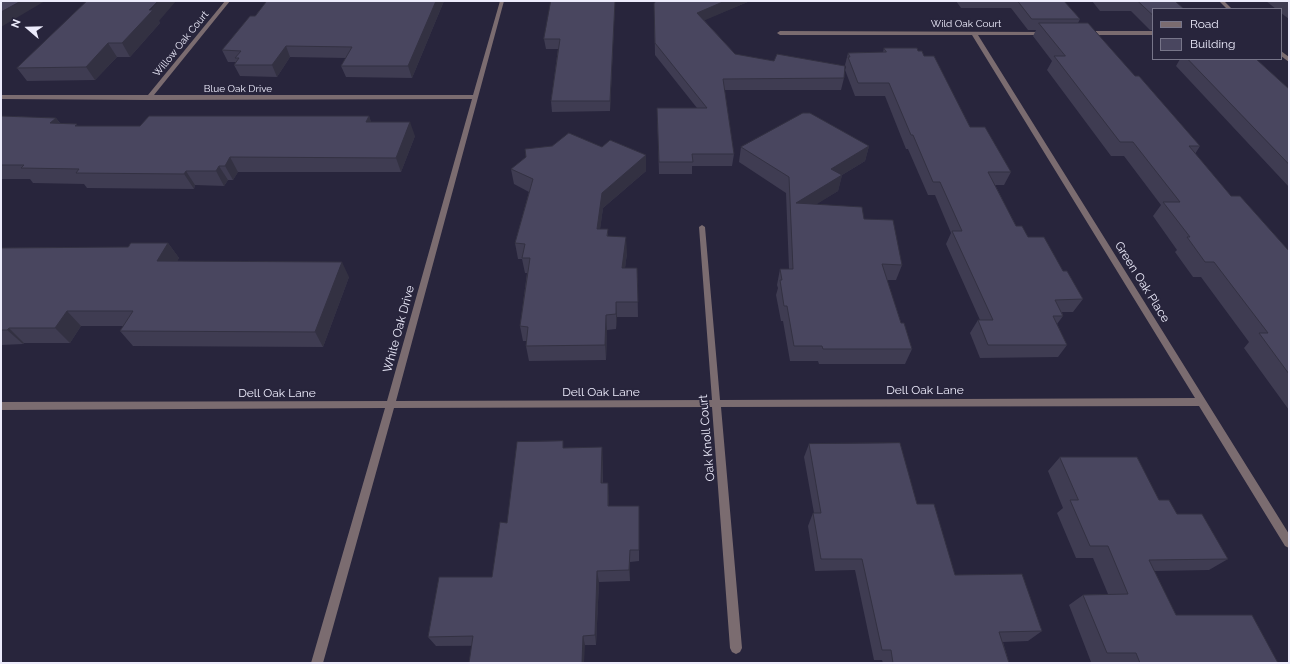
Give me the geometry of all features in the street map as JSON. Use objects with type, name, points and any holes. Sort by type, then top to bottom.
[{"type":"street","name":"Willow Oak Court","points":[[149,98],[228,1]]},
{"type":"street","name":"White Oak Drive","points":[[317,663],[391,404],[502,1]]},
{"type":"street","points":[[1221,1],[1229,8]]},
{"type":"street","name":"Green Oak Place","points":[[974,33],[1289,543]]},
{"type":"street","name":"Wild Oak Court","points":[[780,34],[1052,33]]},
{"type":"street","points":[[1083,33],[1152,33]]},
{"type":"street","name":"Blue Oak Drive","points":[[1,97],[476,97]]},
{"type":"street","name":"Oak Knoll Court","points":[[702,227],[736,648]]},
{"type":"street","name":"Dell Oak Lane","points":[[1,406],[1202,402]]},
{"type":"building","points":[[1,1],[21,1],[1,12]]},
{"type":"building","points":[[87,1],[158,1],[149,10],[153,10],[122,43],[108,43],[86,67],[17,68]]},
{"type":"building","points":[[267,1],[436,1],[408,66],[341,66],[352,47],[286,46],[272,65],[234,65],[239,58],[235,58],[241,51],[222,50],[250,16],[255,16]]},
{"type":"building","points":[[551,1],[615,1],[610,101],[551,101],[560,39],[544,39]]},
{"type":"building","points":[[656,1],[725,1],[697,13],[735,54],[774,61],[777,54],[845,66],[844,78],[723,79],[734,154],[692,154],[693,162],[659,162],[657,108],[707,108],[655,43],[654,4]]},
{"type":"building","points":[[1018,1],[1064,1],[1080,19],[1032,19]]},
{"type":"building","points":[[1138,1],[1175,1],[1183,8],[1152,8],[1152,14]]},
{"type":"building","points":[[1039,23],[1088,23],[1135,76],[1139,76],[1200,146],[1189,146],[1231,196],[1240,196],[1289,251],[1289,374],[1259,333],[1268,333],[1214,262],[1205,262],[1187,237],[1190,237],[1163,202],[1180,202],[1133,142],[1120,142],[1054,56],[1065,56]]},
{"type":"building","points":[[884,48],[917,48],[918,51],[922,51],[924,56],[934,56],[970,127],[985,127],[1011,172],[988,172],[1016,226],[1022,226],[1028,237],[1044,237],[1063,271],[1067,271],[1083,299],[1055,300],[1063,316],[1053,316],[1067,345],[988,345],[978,320],[993,320],[952,231],[962,231],[940,182],[933,182],[889,83],[858,83],[848,57],[850,57],[848,53],[886,52]]},
{"type":"building","points":[[1189,60],[1257,60],[1289,89],[1289,164]]},
{"type":"building","points":[[803,113],[810,113],[869,146],[831,169],[842,175],[796,203],[862,207],[864,219],[893,220],[902,265],[882,264],[901,323],[904,323],[912,349],[823,349],[822,346],[794,346],[787,306],[784,306],[780,280],[782,280],[780,269],[793,269],[789,177],[741,147]]},
{"type":"building","points":[[1,116],[56,118],[50,123],[77,124],[75,126],[140,126],[149,116],[369,116],[366,122],[410,122],[396,158],[230,157],[225,166],[219,166],[216,171],[186,171],[184,174],[76,173],[79,169],[21,168],[24,165],[1,165]]},
{"type":"building","points":[[569,133],[602,147],[610,140],[646,155],[602,193],[597,229],[608,229],[607,236],[626,237],[622,268],[637,268],[638,302],[616,302],[616,314],[606,315],[605,345],[526,346],[528,327],[520,326],[530,258],[522,258],[525,244],[515,243],[533,179],[511,169],[526,157],[525,149],[552,146]]},
{"type":"building","points":[[131,243],[168,243],[157,261],[342,262],[315,332],[120,331],[133,311],[67,311],[55,328],[9,328],[7,330],[1,330],[1,248],[128,247]]},
{"type":"building","points":[[563,441],[563,448],[602,447],[601,483],[608,483],[608,506],[639,506],[639,550],[630,550],[629,570],[597,571],[595,635],[583,636],[582,663],[469,663],[473,636],[428,637],[439,577],[492,577],[500,522],[507,523],[517,442]]},
{"type":"building","points":[[900,443],[917,504],[934,504],[955,575],[1022,574],[1042,631],[999,632],[1009,663],[893,663],[891,650],[882,650],[862,559],[821,559],[813,513],[821,513],[809,444]]},
{"type":"building","points":[[1060,457],[1137,457],[1159,500],[1169,500],[1177,514],[1202,514],[1228,559],[1149,560],[1176,615],[1252,615],[1278,663],[1140,663],[1136,653],[1107,653],[1083,595],[1128,594],[1108,546],[1090,546],[1070,500],[1078,500]]}]
